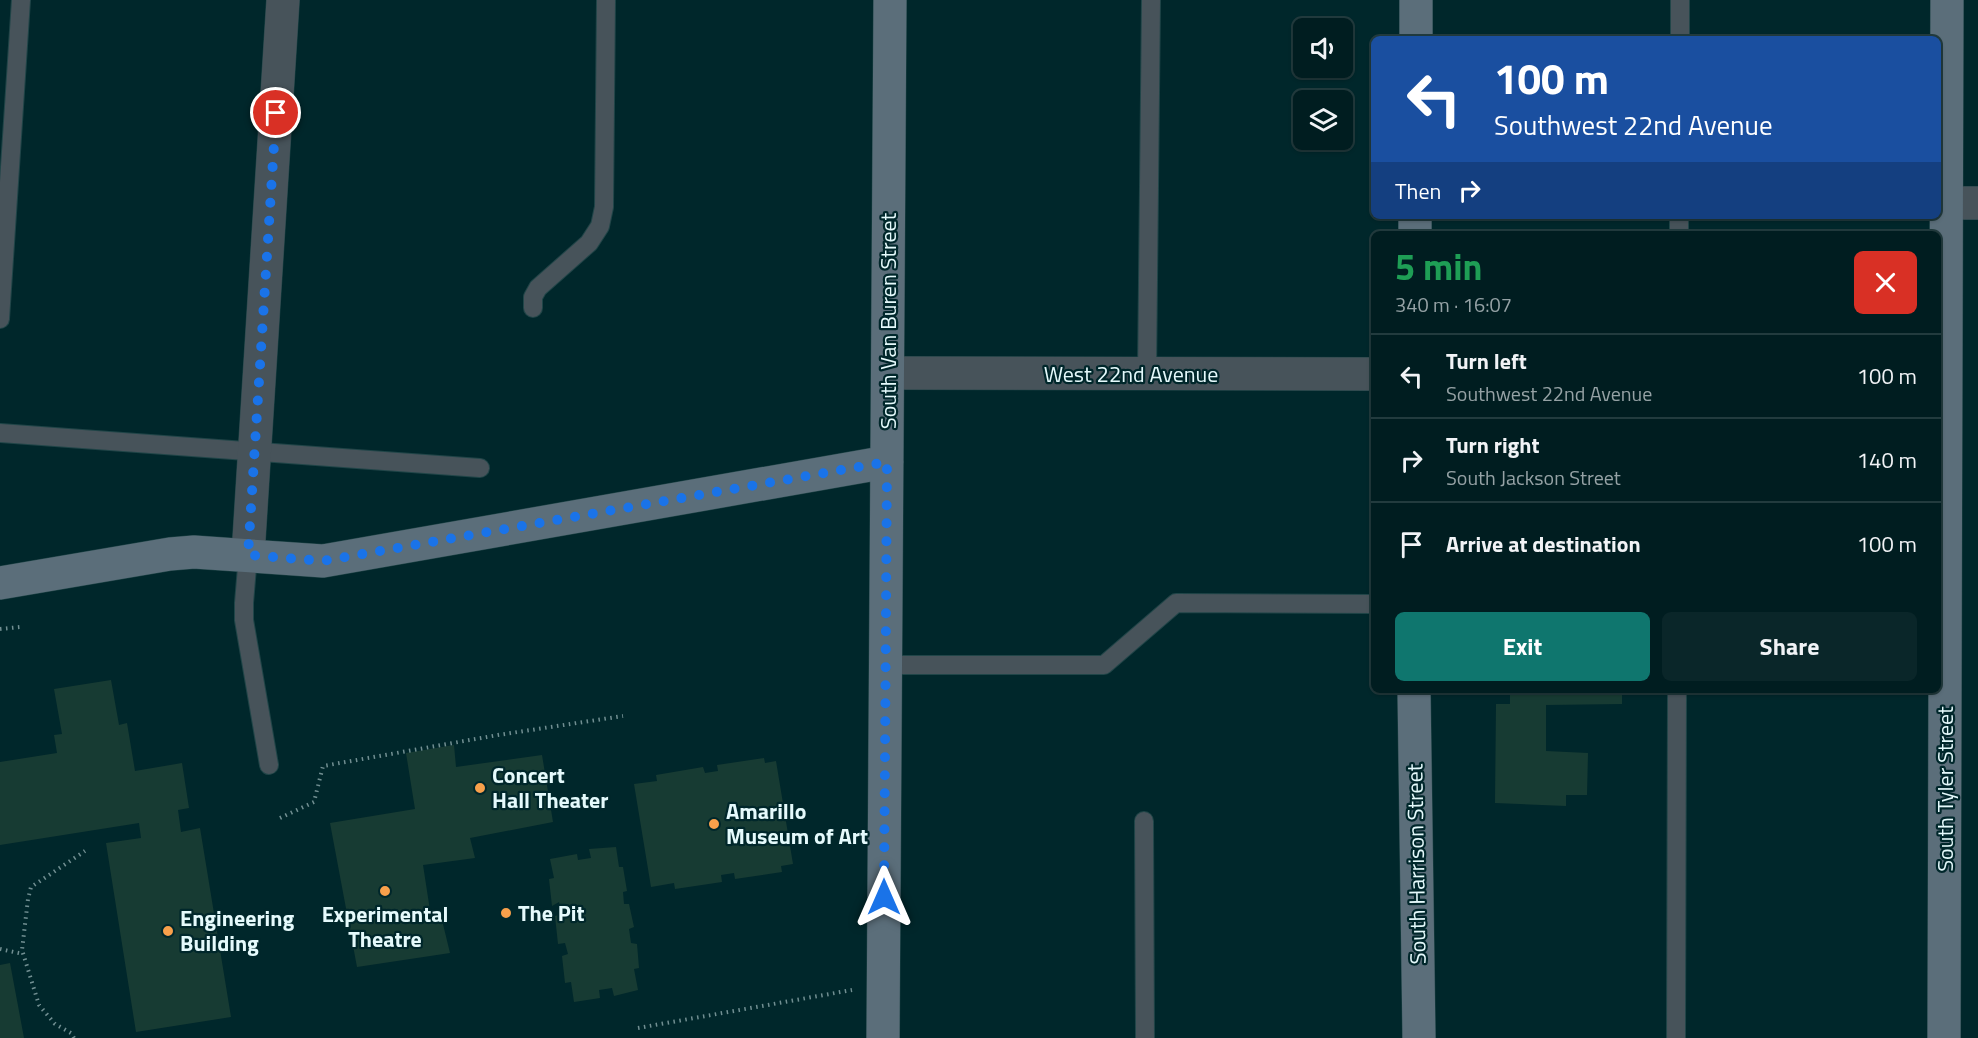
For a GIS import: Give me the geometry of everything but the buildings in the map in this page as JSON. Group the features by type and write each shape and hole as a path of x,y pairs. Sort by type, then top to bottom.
{"street":[{"path":"248,555 283,0"},
{"name":"South Van Buren Street","path":"883,1038 890,0"},
{"path":"1416,0 1416,36"},
{"name":"South Tyler Street","path":"1944,1038 1942,291 1946,203 1947,0"},
{"path":"1946,203 1978,203"},
{"name":"West 22nd Avenue","path":"888,373 1371,374"},
{"path":"0,583 170,554 194,552 323,561 887,462"},
{"name":"South Harrison Street","path":"1414,693 1419,1038"}],"lane":[{"path":"0,319 21,0"},
{"path":"533,308 533,297 538,288 590,243 600,226 604,207 606,0"},
{"path":"1148,374 1151,0"},
{"path":"1680,0 1680,36"},
{"path":"0,433 480,468"},
{"path":"248,555 244,620 269,765"},
{"path":"886,665 1104,665 1176,603 1371,604"},
{"path":"1676,1038 1677,693"},
{"path":"1144,821 1145,1038"}],"path":[{"path":"0,629 20,627"},
{"path":"280,818 314,802 322,766 623,716"},
{"path":"74,1038 71,1033 55,1024 39,1005 23,954 27,899 31,887 85,851"},
{"path":"0,949 23,954"},
{"path":"638,1028 853,990"}],"place":[{"name":"Concert Hall Theater","path":"480,788"},
{"name":"Amarillo Museum of Art","path":"714,824"},
{"name":"Experimental Theatre","path":"385,891"},
{"name":"The Pit","path":"506,913"},
{"name":"Engineering Building","path":"168,931"}],"route":[{"path":"276,113 248,555 323,561 887,462 884,897"}]}
